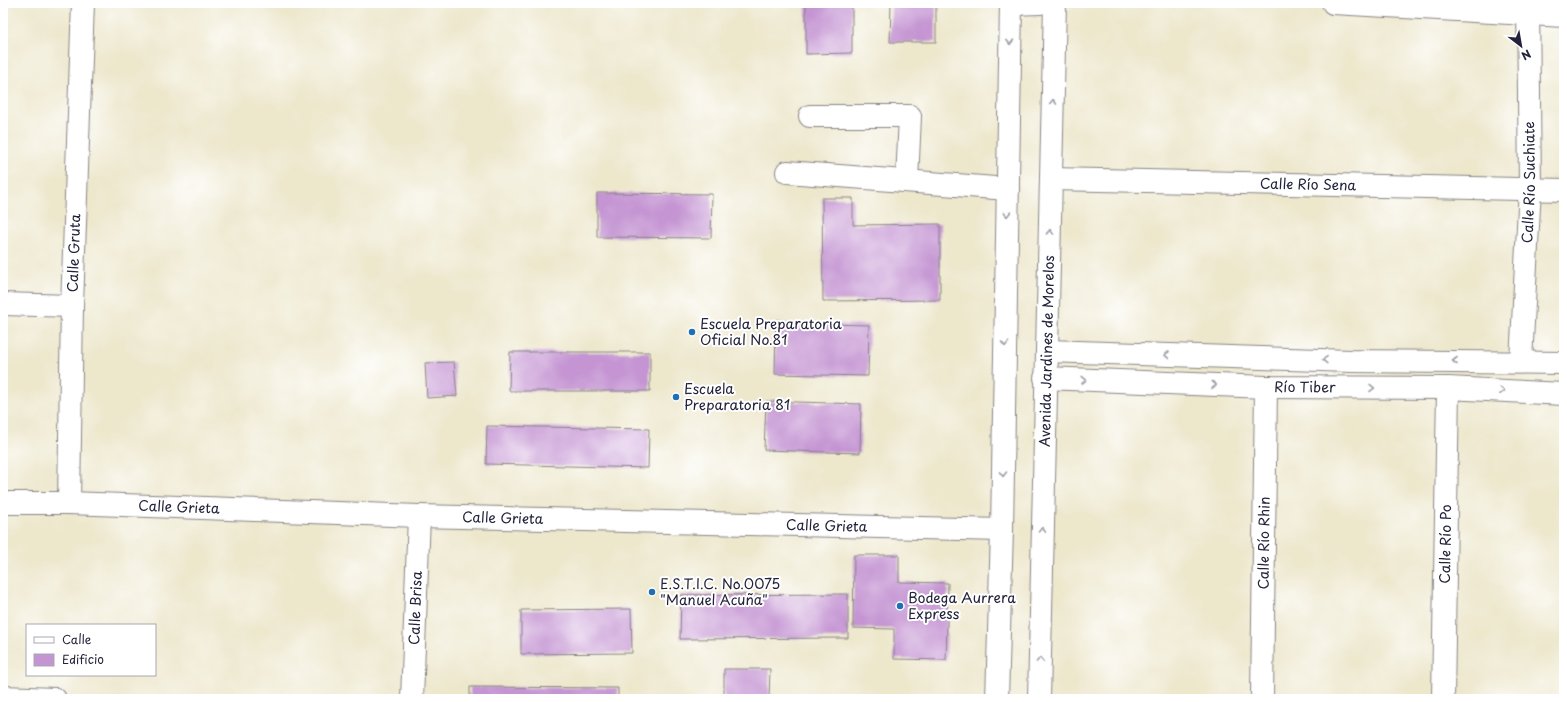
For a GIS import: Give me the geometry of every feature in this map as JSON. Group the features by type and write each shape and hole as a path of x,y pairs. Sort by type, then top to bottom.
{"street":[{"name":"Calle Gruta","path":"69,503 72,306 83,3"},
{"path":"997,699 1002,530 1011,3 1040,3"},
{"name":"Avenida Jardines de Morelos","path":"1039,699 1045,378 1047,351 1055,3"},
{"path":"1333,3 1527,9 1564,16"},
{"name":"Calle Río Suchiate","path":"1521,361 1530,188 1527,9"},
{"path":"810,116 910,116 907,181"},
{"path":"787,172 1008,189"},
{"name":"Calle Río Sena","path":"1051,178 1530,188 1564,190"},
{"path":"3,304 72,306"},
{"name":"Río Tiber","path":"1047,351 1351,361 1521,361 1564,363"},
{"path":"1350,387 1351,361"},
{"name":"Río Tiber","path":"1045,378 1266,387 1448,388 1564,394"},
{"name":"Calle Río Rhin","path":"1262,699 1266,387"},
{"name":"Calle Río Po","path":"1443,699 1448,388"},
{"name":"Calle Grieta","path":"3,502 69,503 419,516 1002,530"},
{"name":"Calle Brisa","path":"412,699 419,516"},
{"path":"3,698 55,699"}],"building":[{"path":"806,3 852,3 852,53 806,54"},
{"path":"891,3 936,3 936,42 890,42"},
{"path":"597,193 712,194 711,238 597,237"},
{"path":"822,198 853,198 853,225 940,224 940,300 823,301"},
{"path":"776,323 869,325 868,376 775,374"},
{"path":"510,352 650,352 650,391 509,391"},
{"path":"454,362 457,396 427,398 425,363"},
{"path":"766,401 861,404 860,453 764,450"},
{"path":"487,426 649,429 648,468 486,464"},
{"name":"Bodega Aurrera Express","path":"854,555 899,555 899,582 948,583 946,660 894,659 894,629 853,628"},
{"path":"848,594 848,638 680,639 681,595"},
{"path":"631,609 632,653 521,654 521,610"},
{"path":"724,669 770,669 769,699 724,699"},
{"path":"470,687 618,688 618,699 470,699"}],"place":[{"name":"Escuela Preparatoria Oficial No.81","path":"692,332"},
{"name":"Escuela Preparatoria 81","path":"676,397"},
{"name":"E.S.T.I.C. No.0075 \"Manuel Acuña\"","path":"652,592"},
{"name":"Bodega Aurrera Express","path":"900,606"}]}
